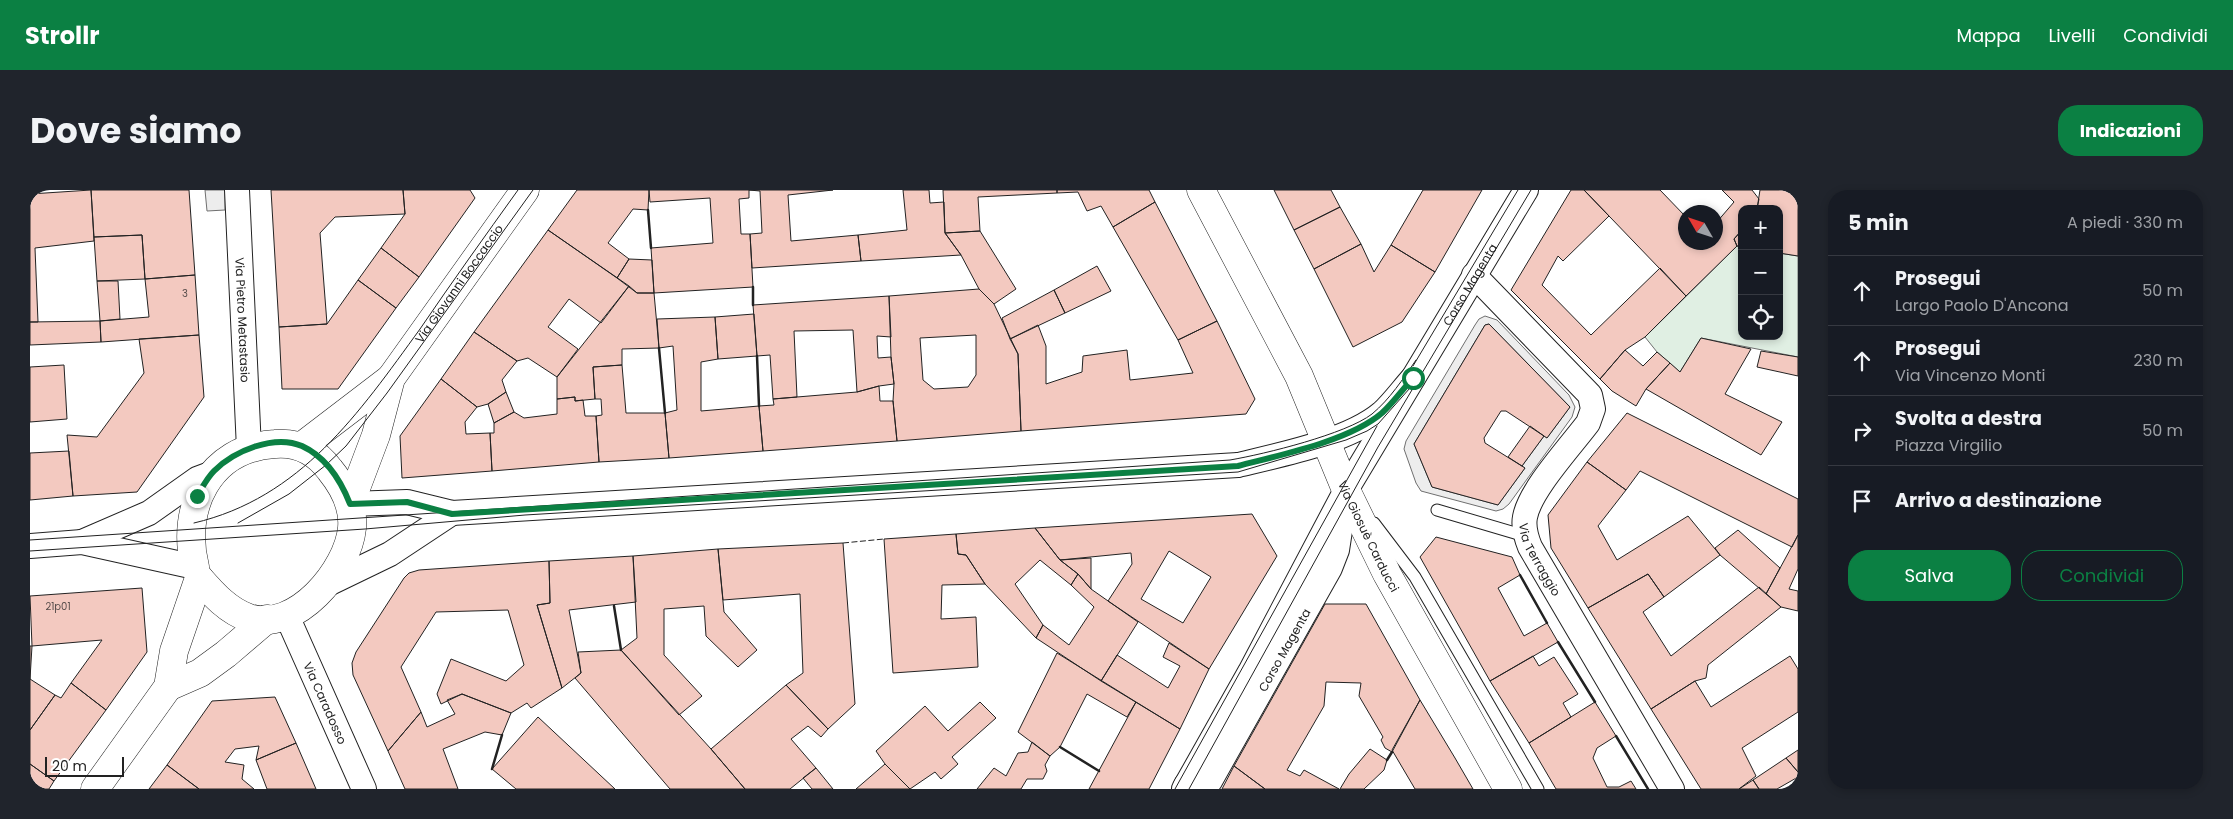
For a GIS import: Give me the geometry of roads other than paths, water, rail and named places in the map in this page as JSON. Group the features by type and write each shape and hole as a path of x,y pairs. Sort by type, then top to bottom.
{"street":[{"name":"Via Pietro Metastasio","path":"237,190 250,449"},
{"name":"Via Giovanni Boccaccio","path":"302,446 391,378 525,190"},
{"path":"1201,190 1299,376 1346,490"},
{"name":"Corso Magenta","path":"1185,787 1316,551 1346,490 1526,190"},
{"name":"Via Terraggio","path":"1474,275 1590,395 1593,409 1588,423 1531,499 1525,518 1526,536 1616,696 1672,789"},
{"name":"Via Giovanni Boccaccio","path":"350,504 376,434 391,378"},
{"path":"350,504 407,502 452,514 1238,466 1326,440 1362,426 1382,412 1413,378"},
{"path":"30,546 82,542 149,513 196,479 213,472 224,463 250,449 267,444 286,443 302,446 326,465 342,485 350,504 352,529 339,565 328,584"},
{"path":"213,472 197,496 193,510 190,537 197,573 214,595 231,609 250,618 277,618"},
{"name":"Corso Magenta","path":"1185,787 1210,781 1330,568 1337,550 1346,490"},
{"name":"Via Giosuè Carducci","path":"1346,490 1390,580 1508,789"},
{"path":"168,687 200,673 277,618 307,603 328,584 390,554 452,514"},
{"path":"82,542 197,573"},
{"path":"95,789 168,687 174,651 197,573"},
{"name":"Via Caradosso","path":"277,618 364,789"}],"lane":[{"name":"Via Giosuè Carducci","path":"1346,490 1410,569 1538,789"},
{"path":"1437,510 1526,536"}],"tram line":[{"path":"194,523 232,511 266,494 296,473 324,448 350,421 374,391 518,190"},
{"path":"238,523 289,494 326,465 346,446 387,393 533,190"},
{"path":"1413,366 1518,190"},
{"path":"1189,789 1378,447 1531,190"},
{"path":"30,540 1230,460 1325,436 1360,421 1372,414 1385,402 1416,360"},
{"path":"30,551 365,529 525,515 1238,472 1346,440 1367,431 1378,424 1418,379"},
{"path":"1175,789 1377,426"}]}
